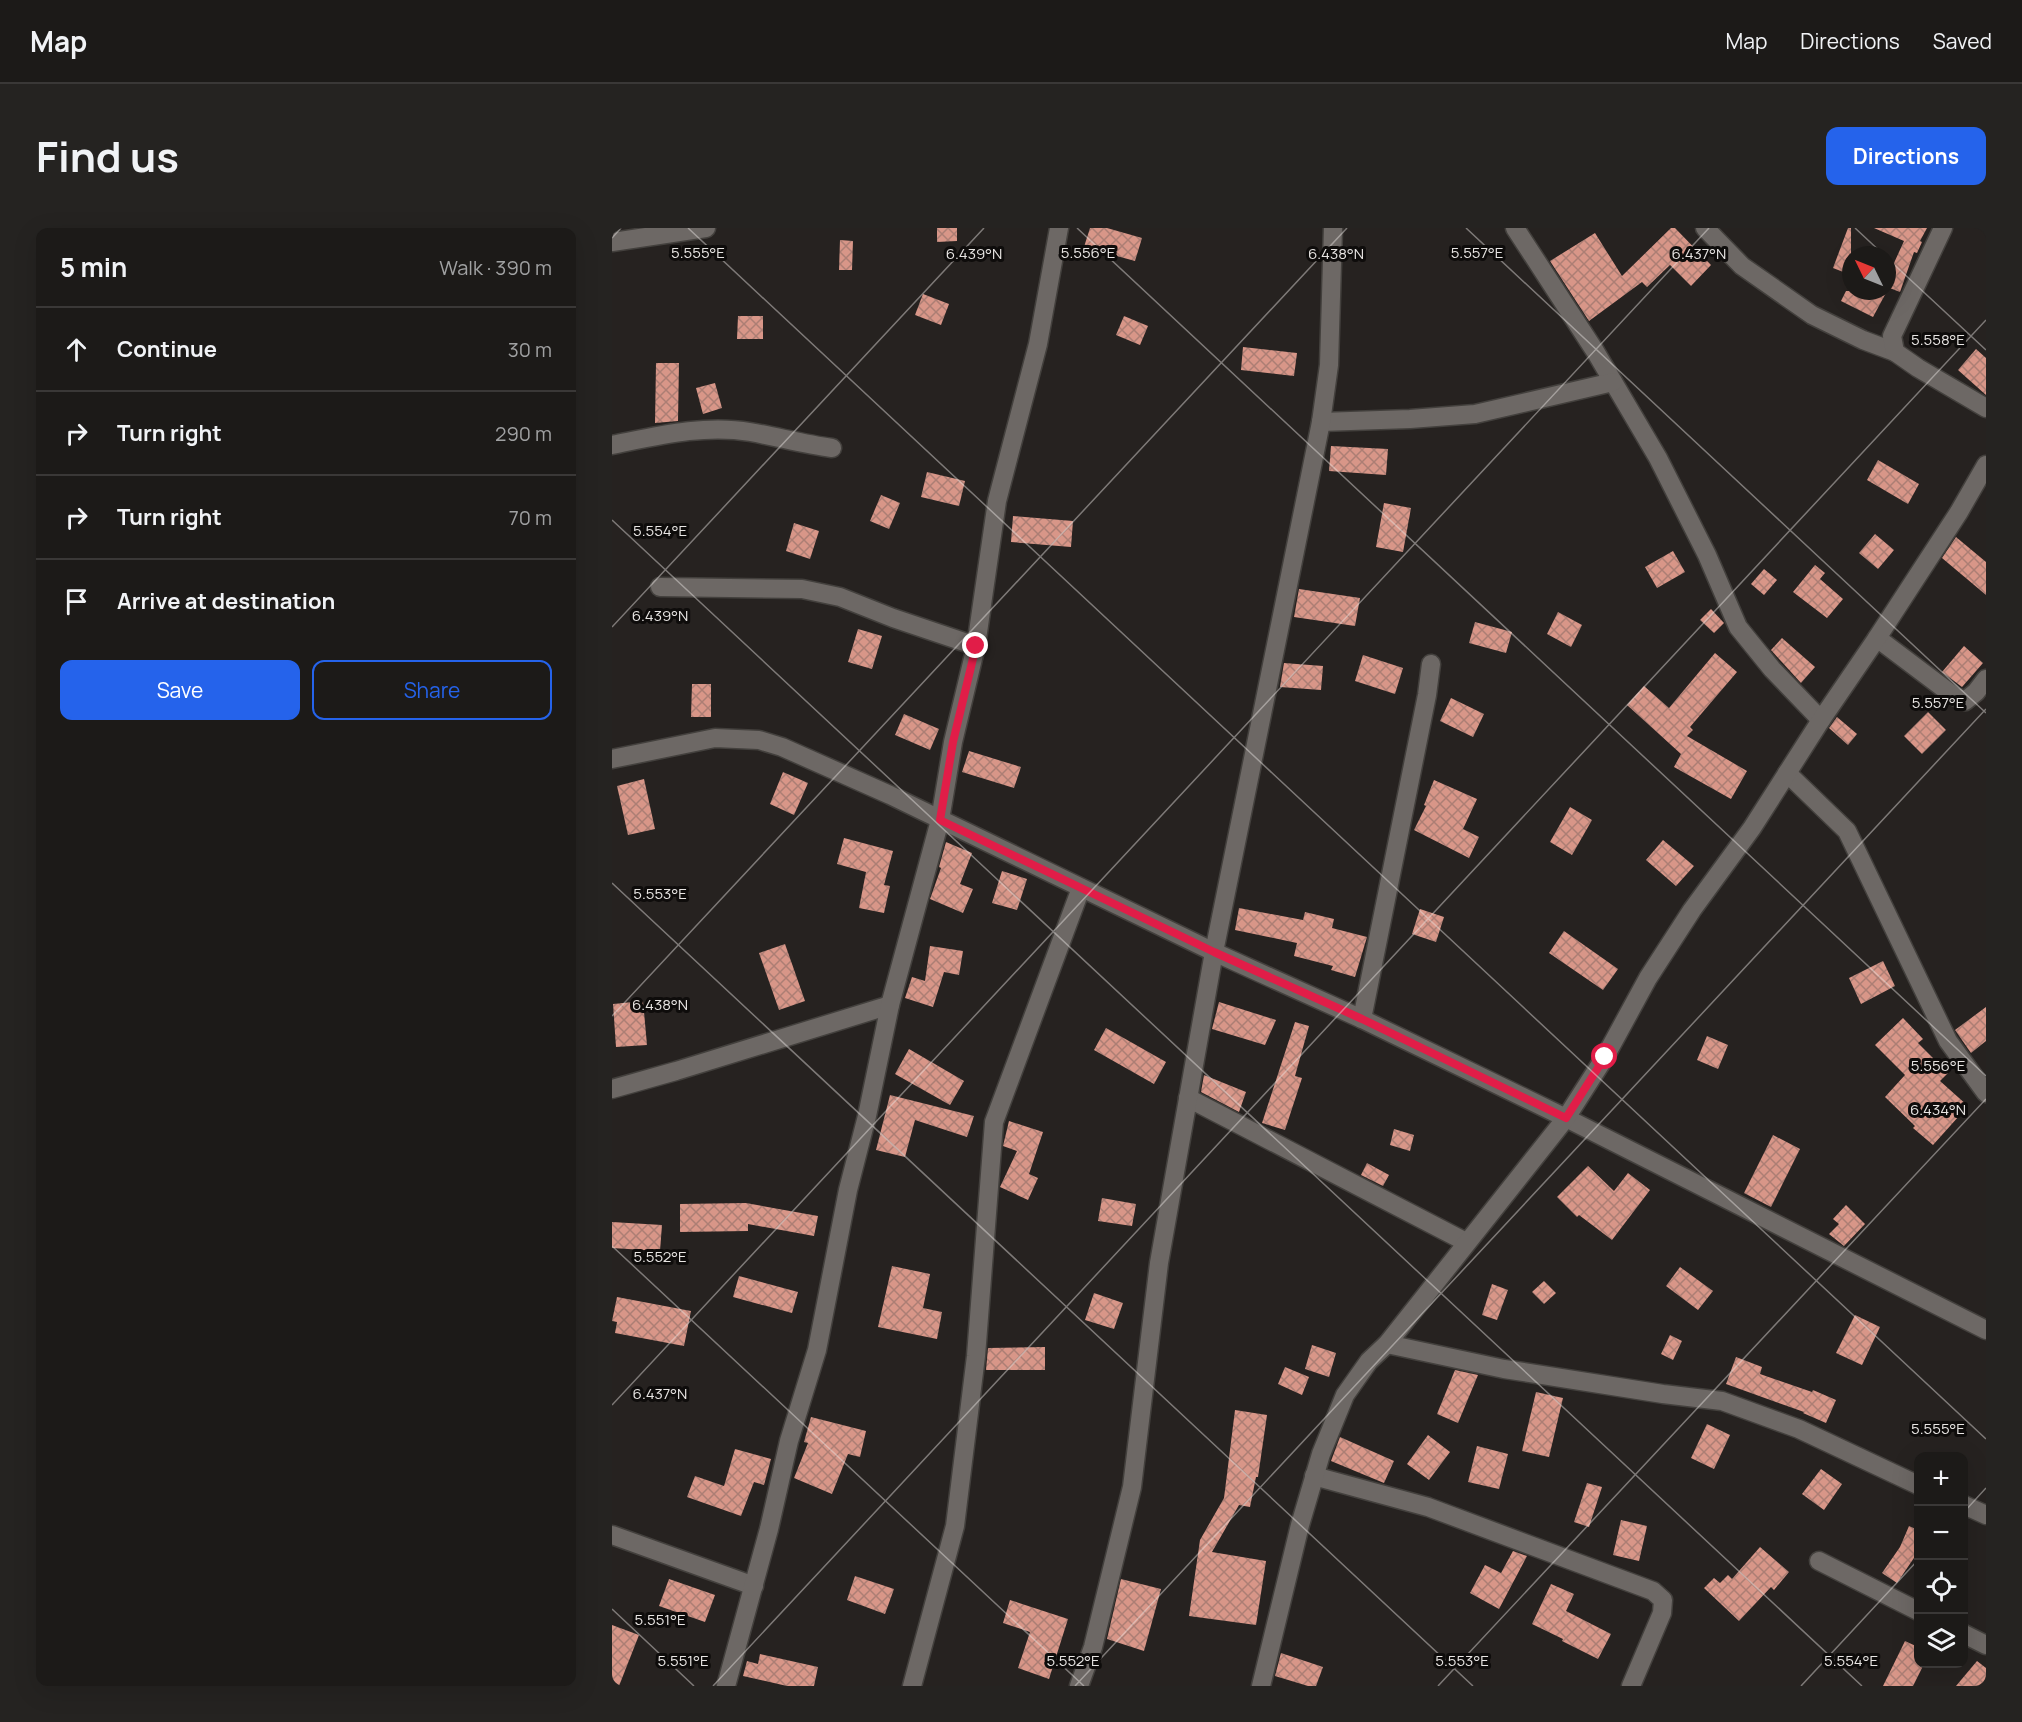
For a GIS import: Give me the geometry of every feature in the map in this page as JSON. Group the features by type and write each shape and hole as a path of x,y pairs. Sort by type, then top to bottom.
{"street":[{"path":"612,242 706,228"},
{"path":"726,1686 769,1529 789,1441 817,1350 848,1190 867,1116 890,1005 940,820 953,742 976,646 997,501 1038,344 1059,228"},
{"path":"1079,1686 1093,1647 1132,1487 1159,1263 1188,1098 1214,952 1321,422 1329,365 1332,228"},
{"path":"1515,228 1613,382 1658,458 1707,555 1738,627 1772,669 1821,720"},
{"path":"1705,228 1742,266 1812,315 1863,340 1894,352 1986,408"},
{"path":"1894,352 1892,336 1942,228"},
{"path":"1321,422 1475,414 1613,382"},
{"path":"612,445 665,434 700,430 749,432 801,444 832,448"},
{"path":"1261,1686 1314,1476 1345,1395 1369,1361 1387,1344 1566,1118 1605,1057 1654,968 1692,910 1752,828 1959,512 1986,465"},
{"path":"660,587 802,589 840,597 976,646"},
{"path":"1877,638 1954,696 1965,701 1986,679"},
{"path":"1362,1019 1427,695 1431,664"},
{"path":"612,759 715,738 759,740 782,747 1214,952 1362,1019 1566,1118 1986,1330"},
{"path":"1787,773 1847,831 1948,1041 1986,1093"},
{"path":"912,1686 956,1526 976,1356 994,1122 1081,888"},
{"path":"612,1089 890,1005"},
{"path":"1188,1098 1466,1242"},
{"path":"1387,1344 1504,1369 1722,1401 1799,1429 1914,1483"},
{"path":"1314,1476 1428,1507 1653,1591 1662,1600 1662,1613 1631,1686"},
{"path":"1966,1506 1986,1515"},
{"path":"612,1535 754,1586"},
{"path":"1819,1561 1914,1609"},
{"path":"1968,1636 1986,1645"}],"building":[{"path":"937,228 957,228 957,241 937,242"},
{"path":"1090,228 1107,228 1142,238 1135,261 1084,247"},
{"path":"1671,228 1675,228 1711,265 1691,286 1670,265 1647,287 1642,282 1589,321 1550,261 1595,233 1622,276"},
{"path":"1848,228 1851,228 1851,246 1842,246 1842,272 1833,268"},
{"path":"1874,228 1927,228 1917,253 1914,252 1900,292 1896,290 1896,259 1904,241"},
{"path":"840,240 853,241 852,270 839,270"},
{"path":"923,294 949,304 941,325 915,315"},
{"path":"1842,299 1882,300 1873,317 1841,301"},
{"path":"738,316 763,316 763,339 737,339"},
{"path":"1124,316 1148,326 1140,345 1116,335"},
{"path":"1243,347 1297,353 1294,376 1241,370"},
{"path":"1976,349 1986,358 1986,395 1958,370"},
{"path":"656,363 679,363 678,421 655,423"},
{"path":"715,383 722,408 703,414 696,388"},
{"path":"1331,446 1388,449 1386,475 1329,471"},
{"path":"1878,460 1919,484 1908,504 1867,480"},
{"path":"927,472 965,481 959,506 921,497"},
{"path":"881,495 900,503 889,529 870,521"},
{"path":"1384,503 1411,508 1403,552 1376,547"},
{"path":"1013,516 1073,521 1071,547 1011,542"},
{"path":"794,523 819,531 810,559 786,551"},
{"path":"1875,534 1894,550 1878,569 1859,553"},
{"path":"1956,537 1986,562 1986,595 1942,558"},
{"path":"1673,551 1685,572 1657,588 1645,567"},
{"path":"1815,565 1825,573 1820,579 1843,599 1827,618 1793,592"},
{"path":"1764,569 1777,580 1764,595 1751,584"},
{"path":"1299,589 1360,598 1355,626 1294,617"},
{"path":"1711,609 1724,623 1714,633 1700,620"},
{"path":"1558,612 1582,625 1571,647 1547,634"},
{"path":"1475,622 1512,632 1506,653 1469,643"},
{"path":"858,629 882,636 872,669 848,662"},
{"path":"1782,638 1815,667 1801,683 1771,650"},
{"path":"1964,646 1983,663 1962,687 1942,672"},
{"path":"1715,653 1737,672 1690,727 1693,730 1687,736 1747,771 1731,799 1674,767 1681,754 1627,705 1644,686 1669,708"},
{"path":"1363,655 1403,668 1395,694 1355,681"},
{"path":"1284,663 1323,666 1321,690 1280,687"},
{"path":"692,684 711,684 711,717 691,717"},
{"path":"1451,698 1484,714 1473,737 1440,721"},
{"path":"1928,712 1946,730 1922,754 1904,736"},
{"path":"904,714 939,729 930,750 895,735"},
{"path":"1837,717 1857,734 1848,745 1829,728"},
{"path":"969,751 1021,767 1014,788 962,772"},
{"path":"783,772 808,783 794,815 770,804"},
{"path":"644,779 655,829 628,835 617,786"},
{"path":"1434,780 1477,799 1463,829 1479,837 1469,858 1414,830 1426,806 1424,805"},
{"path":"1570,807 1592,820 1572,855 1550,842"},
{"path":"844,838 893,851 884,885 890,886 884,913 859,908 866,872 837,864"},
{"path":"1663,840 1694,866 1676,886 1646,860"},
{"path":"946,842 972,853 960,884 973,889 963,913 930,899 941,868 939,867"},
{"path":"1002,871 1027,879 1017,910 992,903"},
{"path":"1239,908 1303,920 1305,912 1334,919 1332,928 1367,937 1355,977 1331,970 1333,966 1294,956 1297,943 1235,930"},
{"path":"1420,909 1444,917 1436,942 1412,934"},
{"path":"1564,931 1618,969 1603,990 1549,953"},
{"path":"785,944 805,1001 779,1010 759,953"},
{"path":"930,946 963,951 959,975 944,972 933,1007 905,998 912,977 925,981"},
{"path":"1883,961 1895,986 1861,1004 1849,978"},
{"path":"643,1001 647,1045 616,1047 613,1004"},
{"path":"1219,1002 1276,1020 1265,1045 1212,1029"},
{"path":"1986,1007 1986,1041 1971,1053 1955,1030"},
{"path":"1903,1018 1923,1039 1918,1043 1948,1073 1940,1081 1968,1106 1933,1145 1913,1128 1915,1126 1885,1097 1905,1075 1875,1045"},
{"path":"1295,1022 1309,1026 1295,1076 1302,1078 1285,1130 1262,1123"},
{"path":"1106,1028 1166,1062 1154,1084 1094,1050"},
{"path":"1707,1036 1728,1045 1718,1069 1697,1060"},
{"path":"909,1049 964,1081 950,1105 895,1074"},
{"path":"1204,1075 1246,1092 1239,1112 1201,1092"},
{"path":"890,1095 974,1116 967,1137 915,1120 905,1157 876,1150"},
{"path":"1009,1121 1043,1132 1029,1174 1038,1178 1028,1200 1000,1187 1017,1151 1003,1146"},
{"path":"1394,1129 1414,1135 1410,1151 1390,1145"},
{"path":"1773,1135 1800,1149 1771,1207 1744,1193"},
{"path":"1367,1163 1389,1175 1383,1186 1361,1175"},
{"path":"1588,1166 1614,1191 1628,1173 1650,1190 1612,1240 1579,1215 1577,1217 1557,1197"},
{"path":"1102,1198 1136,1204 1132,1226 1098,1221"},
{"path":"746,1203 818,1216 814,1236 748,1224 748,1231 680,1232 680,1204"},
{"path":"1846,1205 1865,1224 1844,1246 1829,1234 1839,1224 1833,1219"},
{"path":"612,1222 662,1225 660,1251 612,1248"},
{"path":"892,1266 930,1274 923,1308 942,1312 937,1339 878,1327"},
{"path":"1680,1267 1713,1291 1698,1310 1666,1286"},
{"path":"739,1276 798,1292 792,1313 733,1297"},
{"path":"1544,1281 1556,1293 1544,1304 1532,1292"},
{"path":"1492,1284 1508,1290 1497,1320 1482,1315"},
{"path":"1094,1293 1123,1303 1114,1329 1085,1320"},
{"path":"617,1297 691,1311 684,1346 615,1333 617,1322 612,1321"},
{"path":"1855,1315 1880,1327 1862,1365 1836,1353"},
{"path":"1670,1335 1682,1341 1673,1360 1661,1354"},
{"path":"1312,1345 1336,1353 1329,1377 1305,1369"},
{"path":"1045,1347 1045,1370 986,1370 988,1348"},
{"path":"1736,1357 1762,1367 1760,1374 1812,1392 1813,1390 1836,1400 1826,1423 1804,1412 1726,1384"},
{"path":"1285,1367 1309,1377 1302,1395 1278,1384"},
{"path":"1455,1370 1478,1375 1458,1423 1437,1414"},
{"path":"1536,1392 1563,1398 1549,1457 1522,1451"},
{"path":"1235,1410 1267,1415 1258,1477 1256,1477 1250,1507 1239,1505 1212,1552 1266,1561 1256,1625 1189,1616 1200,1540 1224,1498"},
{"path":"811,1417 866,1431 860,1457 848,1454 832,1494 794,1478 808,1443 804,1442"},
{"path":"1707,1424 1730,1435 1714,1469 1691,1458"},
{"path":"1428,1435 1450,1452 1429,1480 1407,1464"},
{"path":"1340,1437 1394,1461 1384,1483 1331,1461"},
{"path":"1477,1446 1508,1454 1499,1489 1468,1482"},
{"path":"735,1449 771,1459 764,1485 754,1482 741,1516 687,1497 695,1476 724,1486"},
{"path":"1821,1469 1842,1484 1824,1510 1802,1494"},
{"path":"1587,1483 1602,1487 1589,1527 1574,1522"},
{"path":"1621,1520 1647,1526 1639,1561 1613,1555"},
{"path":"1909,1526 1914,1528 1914,1558 1897,1583 1882,1573 1900,1547"},
{"path":"1760,1547 1789,1572 1774,1590 1771,1587 1739,1621 1704,1588 1714,1578 1720,1583 1728,1575 1732,1579"},
{"path":"1513,1551 1527,1556 1499,1609 1470,1593 1485,1565 1501,1573"},
{"path":"855,1576 894,1589 885,1614 847,1600"},
{"path":"669,1579 715,1595 705,1622 659,1606"},
{"path":"1121,1579 1161,1589 1144,1651 1107,1639"},
{"path":"1551,1584 1574,1594 1566,1611 1611,1634 1598,1659 1532,1624"},
{"path":"1010,1600 1068,1619 1049,1679 1018,1668 1030,1632 1003,1623"},
{"path":"612,1625 639,1635 619,1686 612,1686"},
{"path":"1905,1641 1914,1645 1914,1668 1922,1668 1913,1686 1883,1686"},
{"path":"1281,1653 1323,1667 1316,1686 1308,1686 1275,1676"},
{"path":"760,1654 818,1667 814,1686 787,1686 743,1676 747,1661 758,1664"},
{"path":"1977,1661 1986,1668 1986,1686 1956,1686"}],"route":[{"path":"976,646 953,742 940,820 1566,1118 1605,1057"}]}
